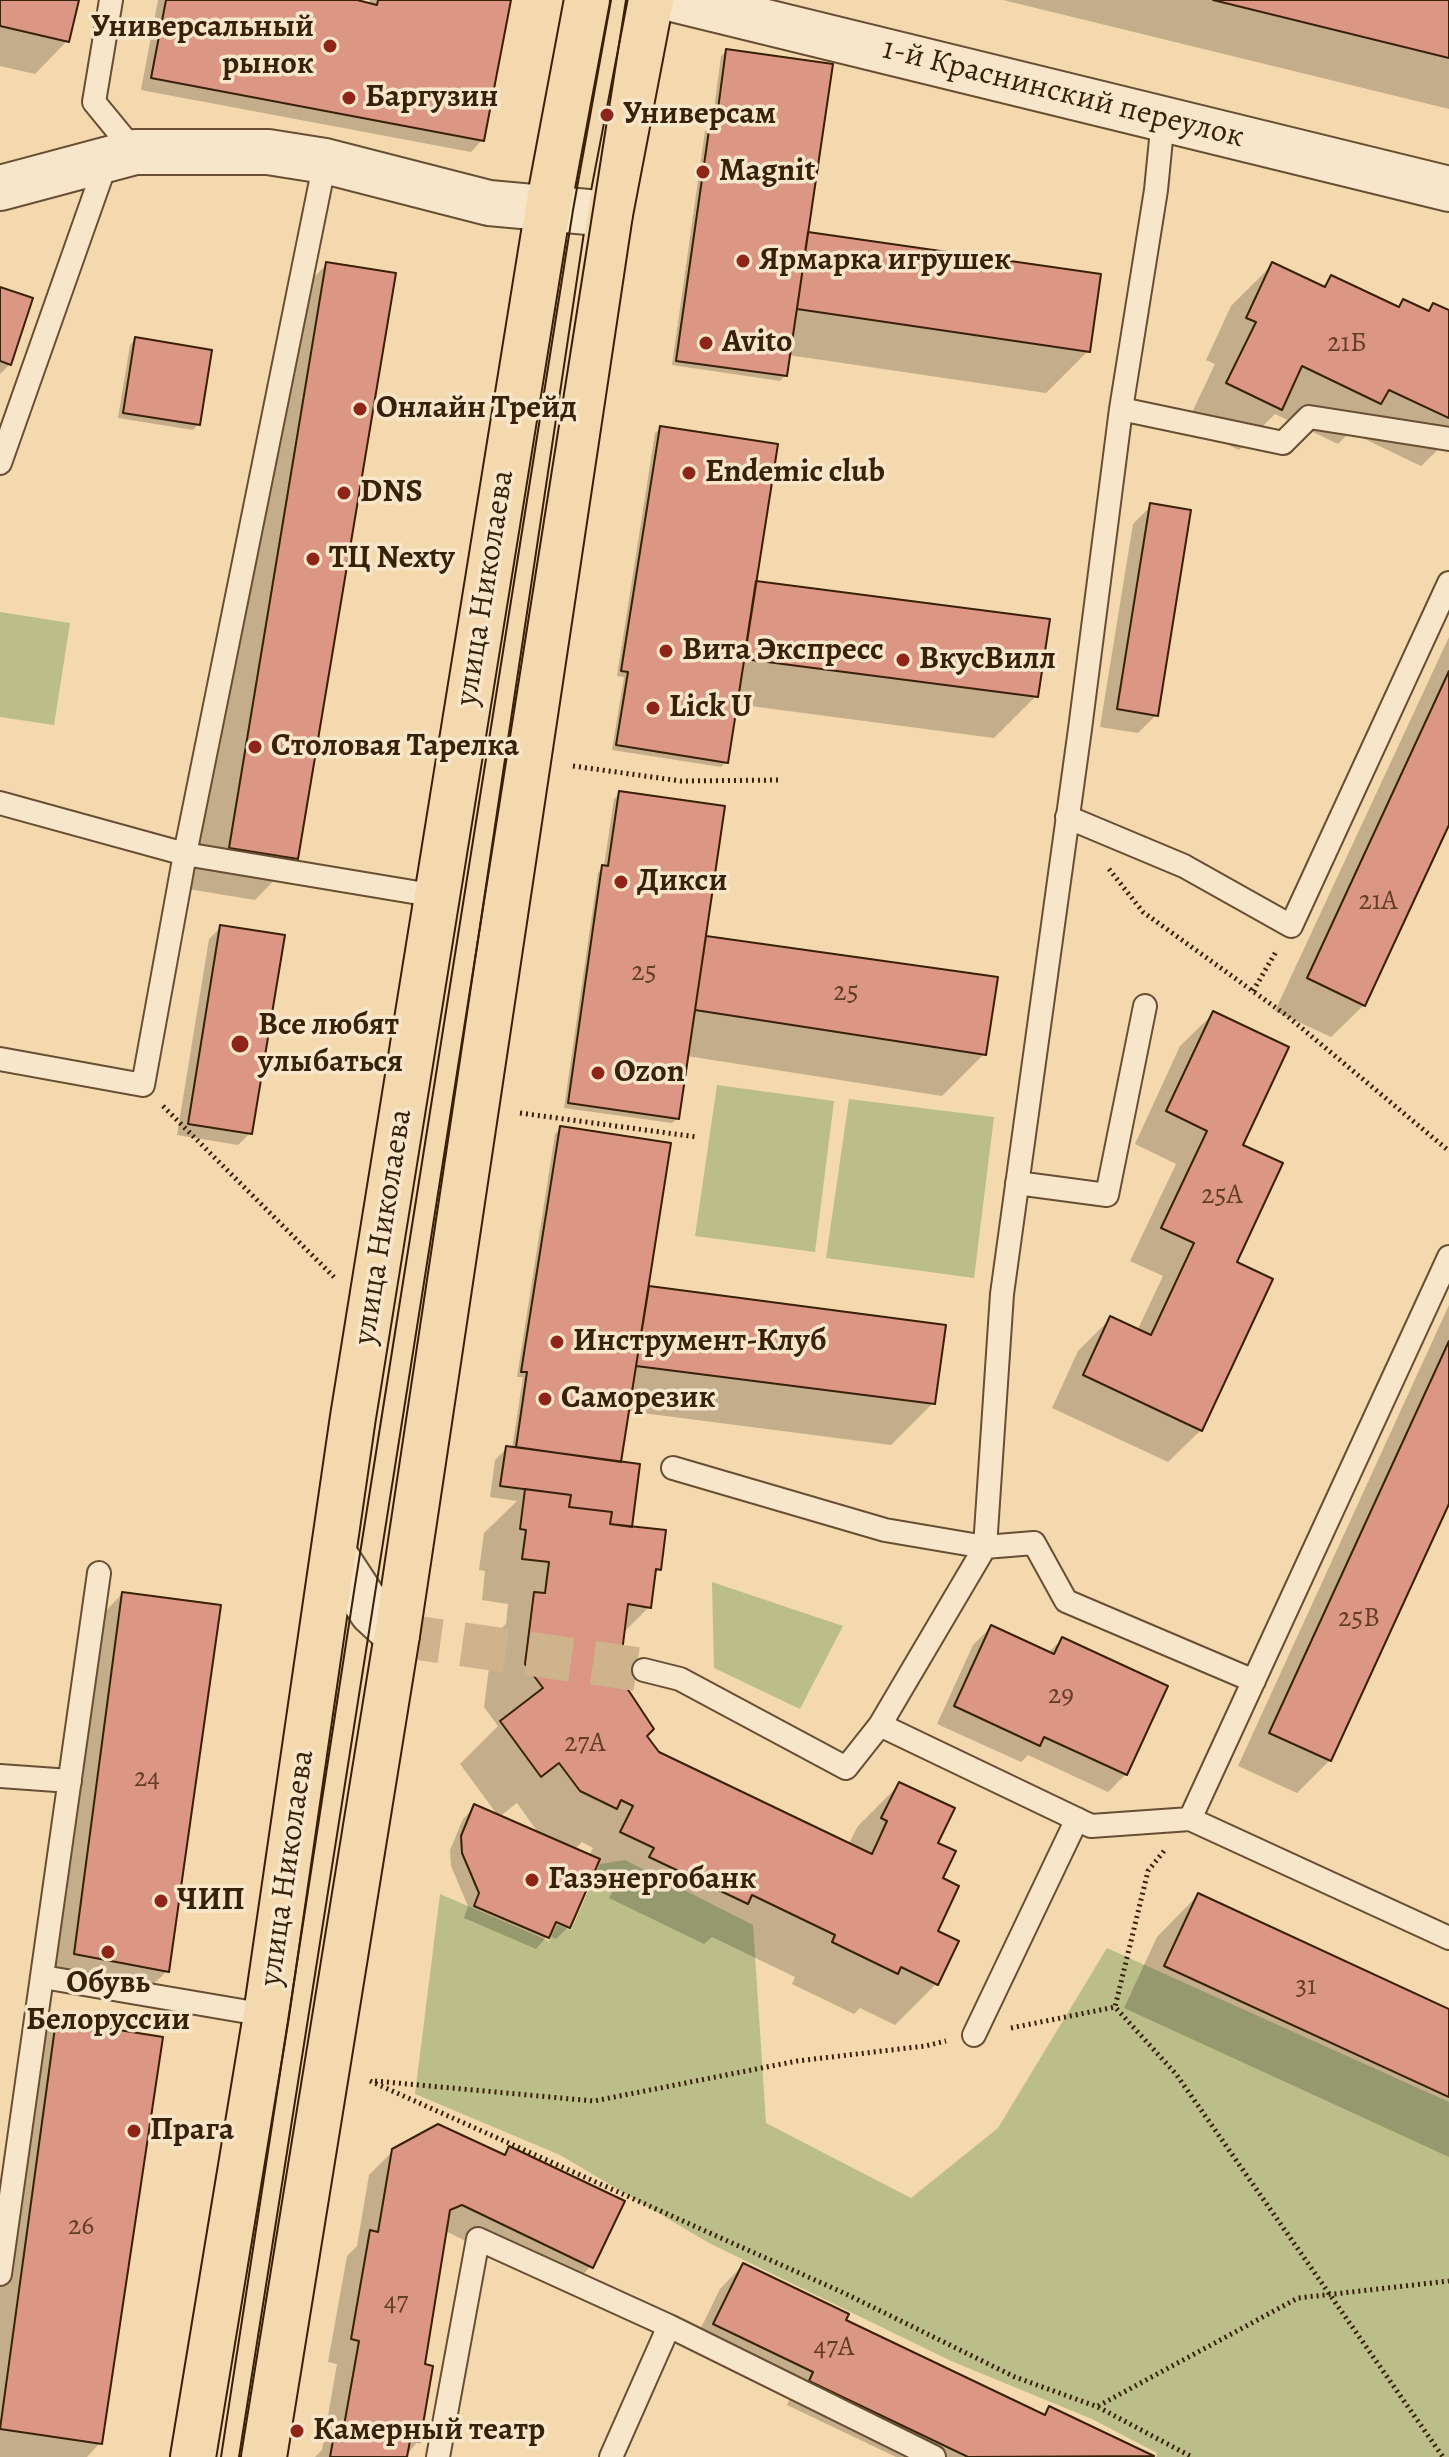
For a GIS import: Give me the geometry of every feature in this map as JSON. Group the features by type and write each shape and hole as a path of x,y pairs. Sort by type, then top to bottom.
{"main road":[{"name":"улица Николаева","path":"193,2457 266,2015 356,1401 548,208 587,0"},
{"name":"улица Николаева","path":"264,2457 397,1635 610,214 651,0"}],"street":[{"name":"1-й Краснинский переулок","path":"676,0 1449,189"},
{"path":"0,188 121,156 268,152 325,161 489,203 610,214"},
{"path":"334,1554 372,1612 397,1635"}],"lane":[{"path":"0,463 8,417 121,156 94,102 111,0"},
{"path":"644,1670 680,1679 846,1768 880,1725 985,1547 1002,1294 1121,409 1156,190 1163,119"},
{"path":"0,1059 143,1085 185,854 325,161"},
{"path":"1121,409 1283,443 1309,417 1449,439"},
{"path":"1067,817 1184,866 1291,926 1449,583"},
{"path":"0,803 185,854 437,896"},
{"path":"1017,1183 1107,1195 1145,1006"},
{"path":"1190,1819 1449,1257"},
{"path":"673,1468 885,1530 985,1547 1034,1543 1066,1601 1254,1681"},
{"path":"0,2274 4,2217 43,1977 99,1573"},
{"path":"880,1725 1091,1826 1190,1819 1449,1938"},
{"path":"0,1776 70,1781"},
{"path":"974,2035 1077,1819"},
{"path":"43,1977 266,2015"},
{"path":"438,2457 478,2239 669,2326 934,2457"},
{"path":"611,2457 669,2326"}],"path":[{"path":"573,766 681,781 779,780"},
{"path":"1067,817 1143,912 1286,1015 1449,1151"},
{"path":"1253,991 1291,926"},
{"path":"143,1085 338,1280"},
{"path":"520,1113 697,1137"},
{"path":"1115,2007 1148,1871 1190,1819"},
{"path":"1115,2007 925,2046 797,2061 594,2101 370,2081 844,2293 1015,2377 1098,2407 1192,2457"},
{"path":"1115,2007 1176,2074 1443,2457"},
{"path":"1098,2407 1298,2298 1449,2281"}],"green space":[{"path":"0,612 70,623 54,725 0,717"},
{"path":"717,1085 834,1101 815,1252 695,1236"},
{"path":"849,1099 994,1117 974,1278 826,1258"},
{"path":"712,1582 843,1626 800,1709 714,1668"},
{"path":"625,1860 753,1925 766,2123 911,2198 998,2128 1107,1948 1449,2102 1449,2457 1156,2457 1157,2453 1092,2419 951,2361 709,2243 560,2155 415,2094 440,1894 549,1941 557,1925 571,1930 600,1864"}],"building":[{"path":"0,0 79,0 69,42 0,26"},
{"name":"Универсальный рынок","path":"166,0 357,0 377,5 378,0 511,0 484,141 151,78"},
{"path":"1213,0 1449,0 1449,58"},
{"path":"726,49 833,64 787,376 676,361 710,123 716,124"},
{"path":"808,232 1101,274 1090,352 797,309"},
{"path":"326,262 396,273 298,859 229,848"},
{"path":"1272,262 1325,287 1331,275 1399,307 1403,299 1429,311 1433,303 1449,310 1449,418 1389,390 1381,404 1302,366 1282,410 1226,383 1256,322 1246,318"},
{"path":"0,287 33,298 11,365 0,361"},
{"path":"135,337 212,350 200,425 123,413"},
{"path":"660,426 778,444 728,763 616,745 628,672 621,671"},
{"path":"1150,503 1191,510 1158,716 1117,709"},
{"path":"756,581 1050,619 1038,697 744,659"},
{"path":"1449,671 1449,825 1365,1006 1307,978"},
{"path":"619,791 725,806 679,1119 568,1103 602,865 608,866"},
{"path":"220,925 285,935 252,1134 188,1124"},
{"path":"706,936 998,977 986,1055 695,1010"},
{"path":"1213,1011 1289,1047 1243,1145 1283,1163 1237,1262 1273,1279 1202,1431 1083,1375 1110,1316 1151,1335 1194,1243 1161,1228 1207,1131 1166,1111"},
{"path":"560,1126 671,1143 621,1462 516,1447 527,1372 521,1372"},
{"path":"649,1286 946,1325 935,1404 636,1366"},
{"path":"1449,1341 1449,1504 1331,1761 1269,1733"},
{"path":"506,1446 640,1464 632,1527 610,1524 612,1512 569,1507 571,1495 500,1486"},
{"path":"525,1489 571,1495 569,1507 612,1512 610,1524 666,1530 661,1570 656,1569 651,1608 628,1604 619,1676 654,1729 647,1736 659,1752 872,1854 887,1821 881,1818 899,1782 955,1808 938,1843 956,1851 943,1878 959,1886 938,1931 959,1941 938,1985 901,1967 898,1974 832,1942 835,1935 752,1895 748,1904 649,1857 654,1848 620,1832 633,1806 621,1800 617,1809 580,1791 559,1763 541,1777 500,1721 543,1688 525,1664 534,1592 545,1593 549,1562 522,1559 526,1530 520,1529"},
{"path":"122,1592 221,1605 169,1972 74,1954"},
{"path":"991,1625 1054,1654 1062,1637 1168,1686 1127,1775 1044,1737 1040,1746 954,1706"},
{"name":"Газэнергобанк","path":"474,1804 600,1859 570,1928 556,1922 549,1938 474,1906 479,1893 462,1853 461,1836"},
{"path":"1198,1893 1449,2009 1449,2097 1164,1966"},
{"path":"56,2020 163,2037 102,2444 0,2429"},
{"path":"438,2124 505,2155 509,2146 625,2201 593,2268 462,2205 450,2210 425,2364 433,2366 420,2442 410,2441 407,2457 330,2457 334,2435 342,2437 359,2341 351,2339 370,2230 378,2232 392,2149"},
{"path":"743,2263 849,2314 846,2320 1045,2415 1049,2406 1154,2456 968,2457 809,2381 813,2372 713,2324"}],"tunnel":[{"path":"397,1635 644,1670"}],"tram line":[{"path":"221,2457 355,1585 573,210 611,0"},
{"path":"239,2457 626,0"}],"place":[{"name":"Универсальный рынок","path":"330,46"},
{"name":"Баргузин","path":"349,98"},
{"name":"Универсам","path":"607,115"},
{"name":"Magnit","path":"703,172"},
{"name":"Ярмарка игрушек","path":"743,261"},
{"name":"Avito","path":"706,343"},
{"name":"Онлайн Трейд","path":"360,409"},
{"name":"Endemic club","path":"689,473"},
{"name":"DNS","path":"344,493"},
{"name":"ТЦ Nexty","path":"313,559"},
{"name":"Вита Экспресс","path":"666,651"},
{"name":"ВкусВилл","path":"903,660"},
{"name":"Lick U","path":"653,708"},
{"name":"Столовая Тарелка","path":"255,747"},
{"name":"Дикси","path":"621,882"},
{"name":"Все любят улыбаться","path":"240,1044"},
{"name":"Ozon","path":"598,1073"},
{"name":"Инструмент-Клуб","path":"557,1342"},
{"name":"Саморезик","path":"545,1399"},
{"name":"Газэнергобанк","path":"532,1880"},
{"name":"ЧИП","path":"161,1901"},
{"name":"Обувь Белоруссии","path":"108,1952"},
{"name":"Прага","path":"134,2131"},
{"name":"Камерный театр","path":"297,2431"}]}
